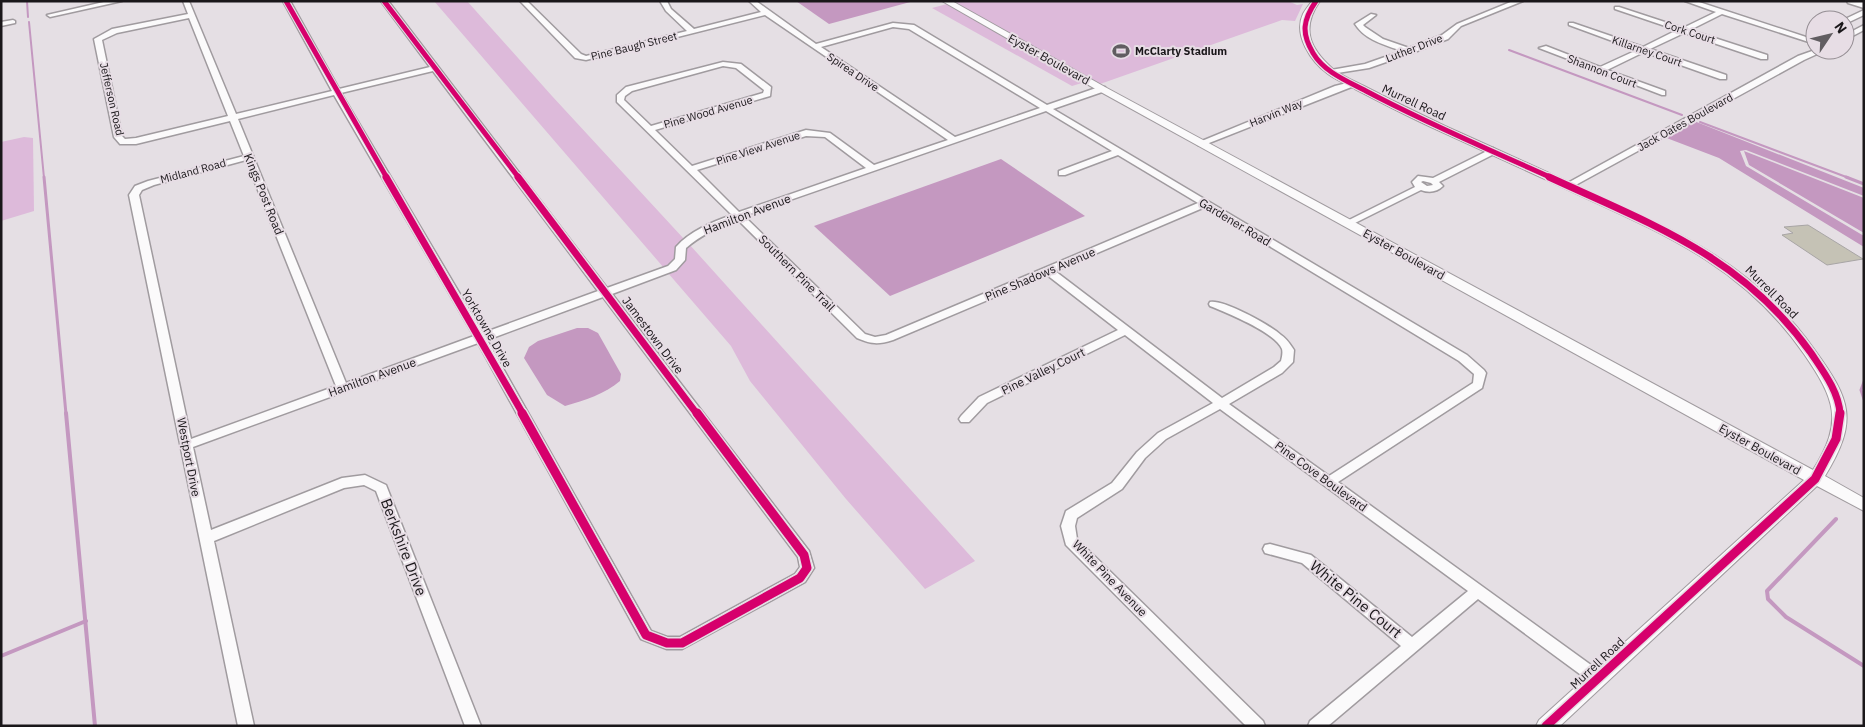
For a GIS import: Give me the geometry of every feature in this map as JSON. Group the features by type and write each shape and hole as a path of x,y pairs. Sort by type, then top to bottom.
{"main road":[{"path":"1851,1 1864,5"}],"street":[{"path":"50,15 120,1"},
{"name":"Kings Post Road","path":"186,1 342,388"},
{"name":"Yorktowne Drive","path":"286,1 337,93 481,339 646,635 667,644 682,643"},
{"name":"Jamestown Drive","path":"384,1 607,292 804,555 807,568 800,578 682,643"},
{"path":"524,2 536,1"},
{"path":"663,1 668,10 694,32"},
{"name":"Spirea Drive","path":"752,1 766,13 954,141"},
{"name":"Eyster Boulevard","path":"946,1 1102,89 1864,505"},
{"name":"Murrell Road","path":"1316,1 1307,14 1304,26 1307,40 1314,55 1331,72 1351,84 1493,151 1666,230 1704,251 1738,274 1786,318 1830,382 1840,412 1836,444 1816,479 1546,726"},
{"name":"Luther Drive","path":"1331,72 1366,66 1409,51 1445,37 1459,25 1520,1"},
{"path":"1688,1 1805,37"},
{"name":"Pine Baugh Street","path":"524,2 578,56 586,58 766,13"},
{"name":"Cork Court","path":"1617,8 1764,56"},
{"path":"1600,70 1722,12"},
{"name":"Jefferson Road","path":"192,15 115,31 98,39 118,137 123,142 136,141 234,118"},
{"path":"1373,15 1359,24 1361,29 1368,35 1409,51"},
{"path":"1,24 13,22"},
{"name":"Killarney Court","path":"1571,24 1723,78"},
{"name":"Gardener Road","path":"815,46 893,25 911,27 1463,358 1480,373 1478,385 1329,482"},
{"name":"Shannon Court","path":"1543,48 1662,93"},
{"name":"Jack Oates Boulevard","path":"1801,58 1805,52"},
{"name":"Jack Oates Boulevard","path":"1570,185 1805,56"},
{"name":"Pine Wood Avenue","path":"621,95 629,89 723,64 738,66 768,90 767,94 649,129"},
{"path":"234,118 436,68"},
{"name":"Harvin Way","path":"1201,143 1351,84"},
{"name":"Hamilton Avenue","path":"187,445 672,268 680,260 681,247 691,238 705,229 738,215 1102,89"},
{"name":"Southern Pine Trail","path":"621,95 620,100 861,336 874,341"},
{"name":"Pine View Avenue","path":"692,169 806,133 816,133 827,135 872,169"},
{"path":"1348,223 1421,187 1435,189 1438,184 1434,181 1493,151"},
{"path":"1062,173 1118,152"},
{"name":"Midland Road","path":"138,188 248,157"},
{"name":"Westport Drive","path":"138,188 134,195 246,726"},
{"name":"Pine Shadows Avenue","path":"874,341 889,338 1205,204"},
{"name":"Pine Cove Boulevard","path":"1048,271 1221,404 1597,678"},
{"name":"White Pine Avenue","path":"1214,304 1242,314 1280,339 1288,350 1287,362 1278,370 1221,404 1162,436 1141,455 1117,486 1071,515 1068,526 1071,541 1257,726"},
{"name":"Pine Valley Court","path":"964,419 984,400 1127,330"},
{"name":"Berkshire Drive","path":"206,538 342,483 365,480 381,488 472,726"},
{"name":"White Pine Court","path":"1270,549 1306,559 1411,645"},
{"path":"1316,726 1478,590"}],"shaded area":[{"path":"434,1 467,1 684,239 676,246 675,260 664,268"},
{"path":"796,1 914,1 829,24"},
{"name":"McClarty Stadium","path":"961,1 1288,1 1297,5 1303,4 1295,21 1282,20 1100,84 954,3"},
{"path":"947,4 1085,82 1072,86 932,8"},
{"path":"1694,121 1864,188 1864,196 1746,150 1740,151 1746,166 1864,236 1864,247 1719,158 1664,137"},
{"path":"24,137 33,138 34,211 1,221 1,142"},
{"path":"1744,151 1864,198 1864,233 1749,165"},
{"path":"1001,159 1085,216 890,296 814,226"},
{"path":"689,244 975,561 925,589 846,499 750,381 731,346 668,273 677,269 685,261 686,247"},
{"path":"577,328 588,328 598,333 621,374 620,381 601,393 565,406 547,395 524,358 529,347 538,341"}],"building":[{"path":"1808,225 1863,259 1827,265 1782,235 1793,233 1784,227"}],"waterway":[{"path":"27,1 28,17"},
{"path":"29,22 44,178"},
{"path":"1509,50 1682,115"},
{"path":"1700,122 1849,178"},
{"path":"44,177 66,414"},
{"path":"1846,177 1864,184"},
{"path":"1864,382 1861,390 1864,399"},
{"path":"66,413 85,621"},
{"path":"1836,519 1767,591 1768,599 1786,617 1864,666"},
{"path":"1,656 85,621"},
{"path":"85,621 95,726"}],"cycle path":[{"path":"286,1 337,93 481,339 646,635 667,643 682,643 800,578 807,568 804,555 384,1"},
{"path":"1316,1 1307,14 1304,27 1307,40 1314,55 1331,72 1398,108 1665,230 1711,257 1750,285 1784,318 1816,361 1831,385 1839,405 1839,430 1833,447 1815,479 1546,726"}],"place":[{"name":"McClarty Stadium","path":"1121,51"}]}
